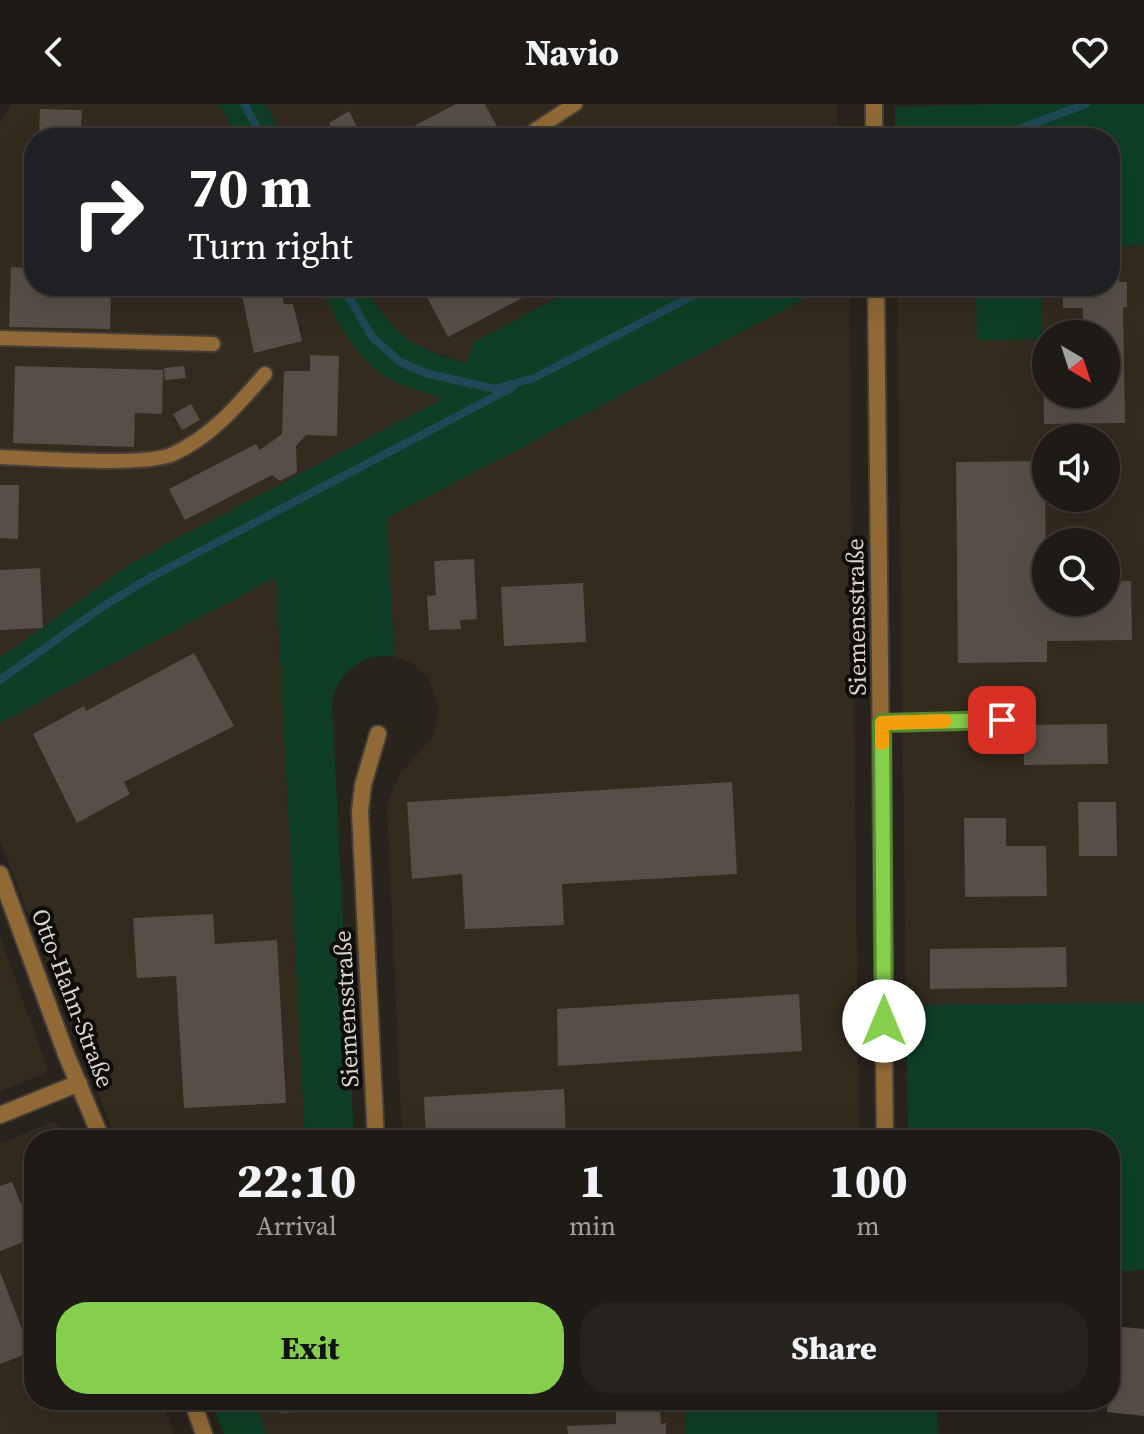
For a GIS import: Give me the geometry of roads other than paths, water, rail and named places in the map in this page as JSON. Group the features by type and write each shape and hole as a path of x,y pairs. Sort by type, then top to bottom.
{"street":[{"path":"874,104 874,128"},
{"name":"Siemensstraße","path":"876,296 885,1130"},
{"name":"Siemensstraße","path":"376,1130 360,811 363,785 378,734"},
{"name":"Otto-Hahn-Straße","path":"0,874 98,1130"},
{"path":"0,1115 79,1083"},
{"path":"196,1410 204,1434"}],"lane":[{"path":"538,128 575,104"},
{"path":"0,338 213,344"},
{"path":"0,457 142,460 171,455 226,420 265,374"},
{"path":"882,723 1002,720"}],"waterway":[{"path":"244,104 257,128"},
{"path":"1021,128 1086,104"},
{"path":"348,296 373,338 399,361 425,373 495,389 534,378 693,296"},
{"path":"0,680 102,607 153,576 513,387"}]}
